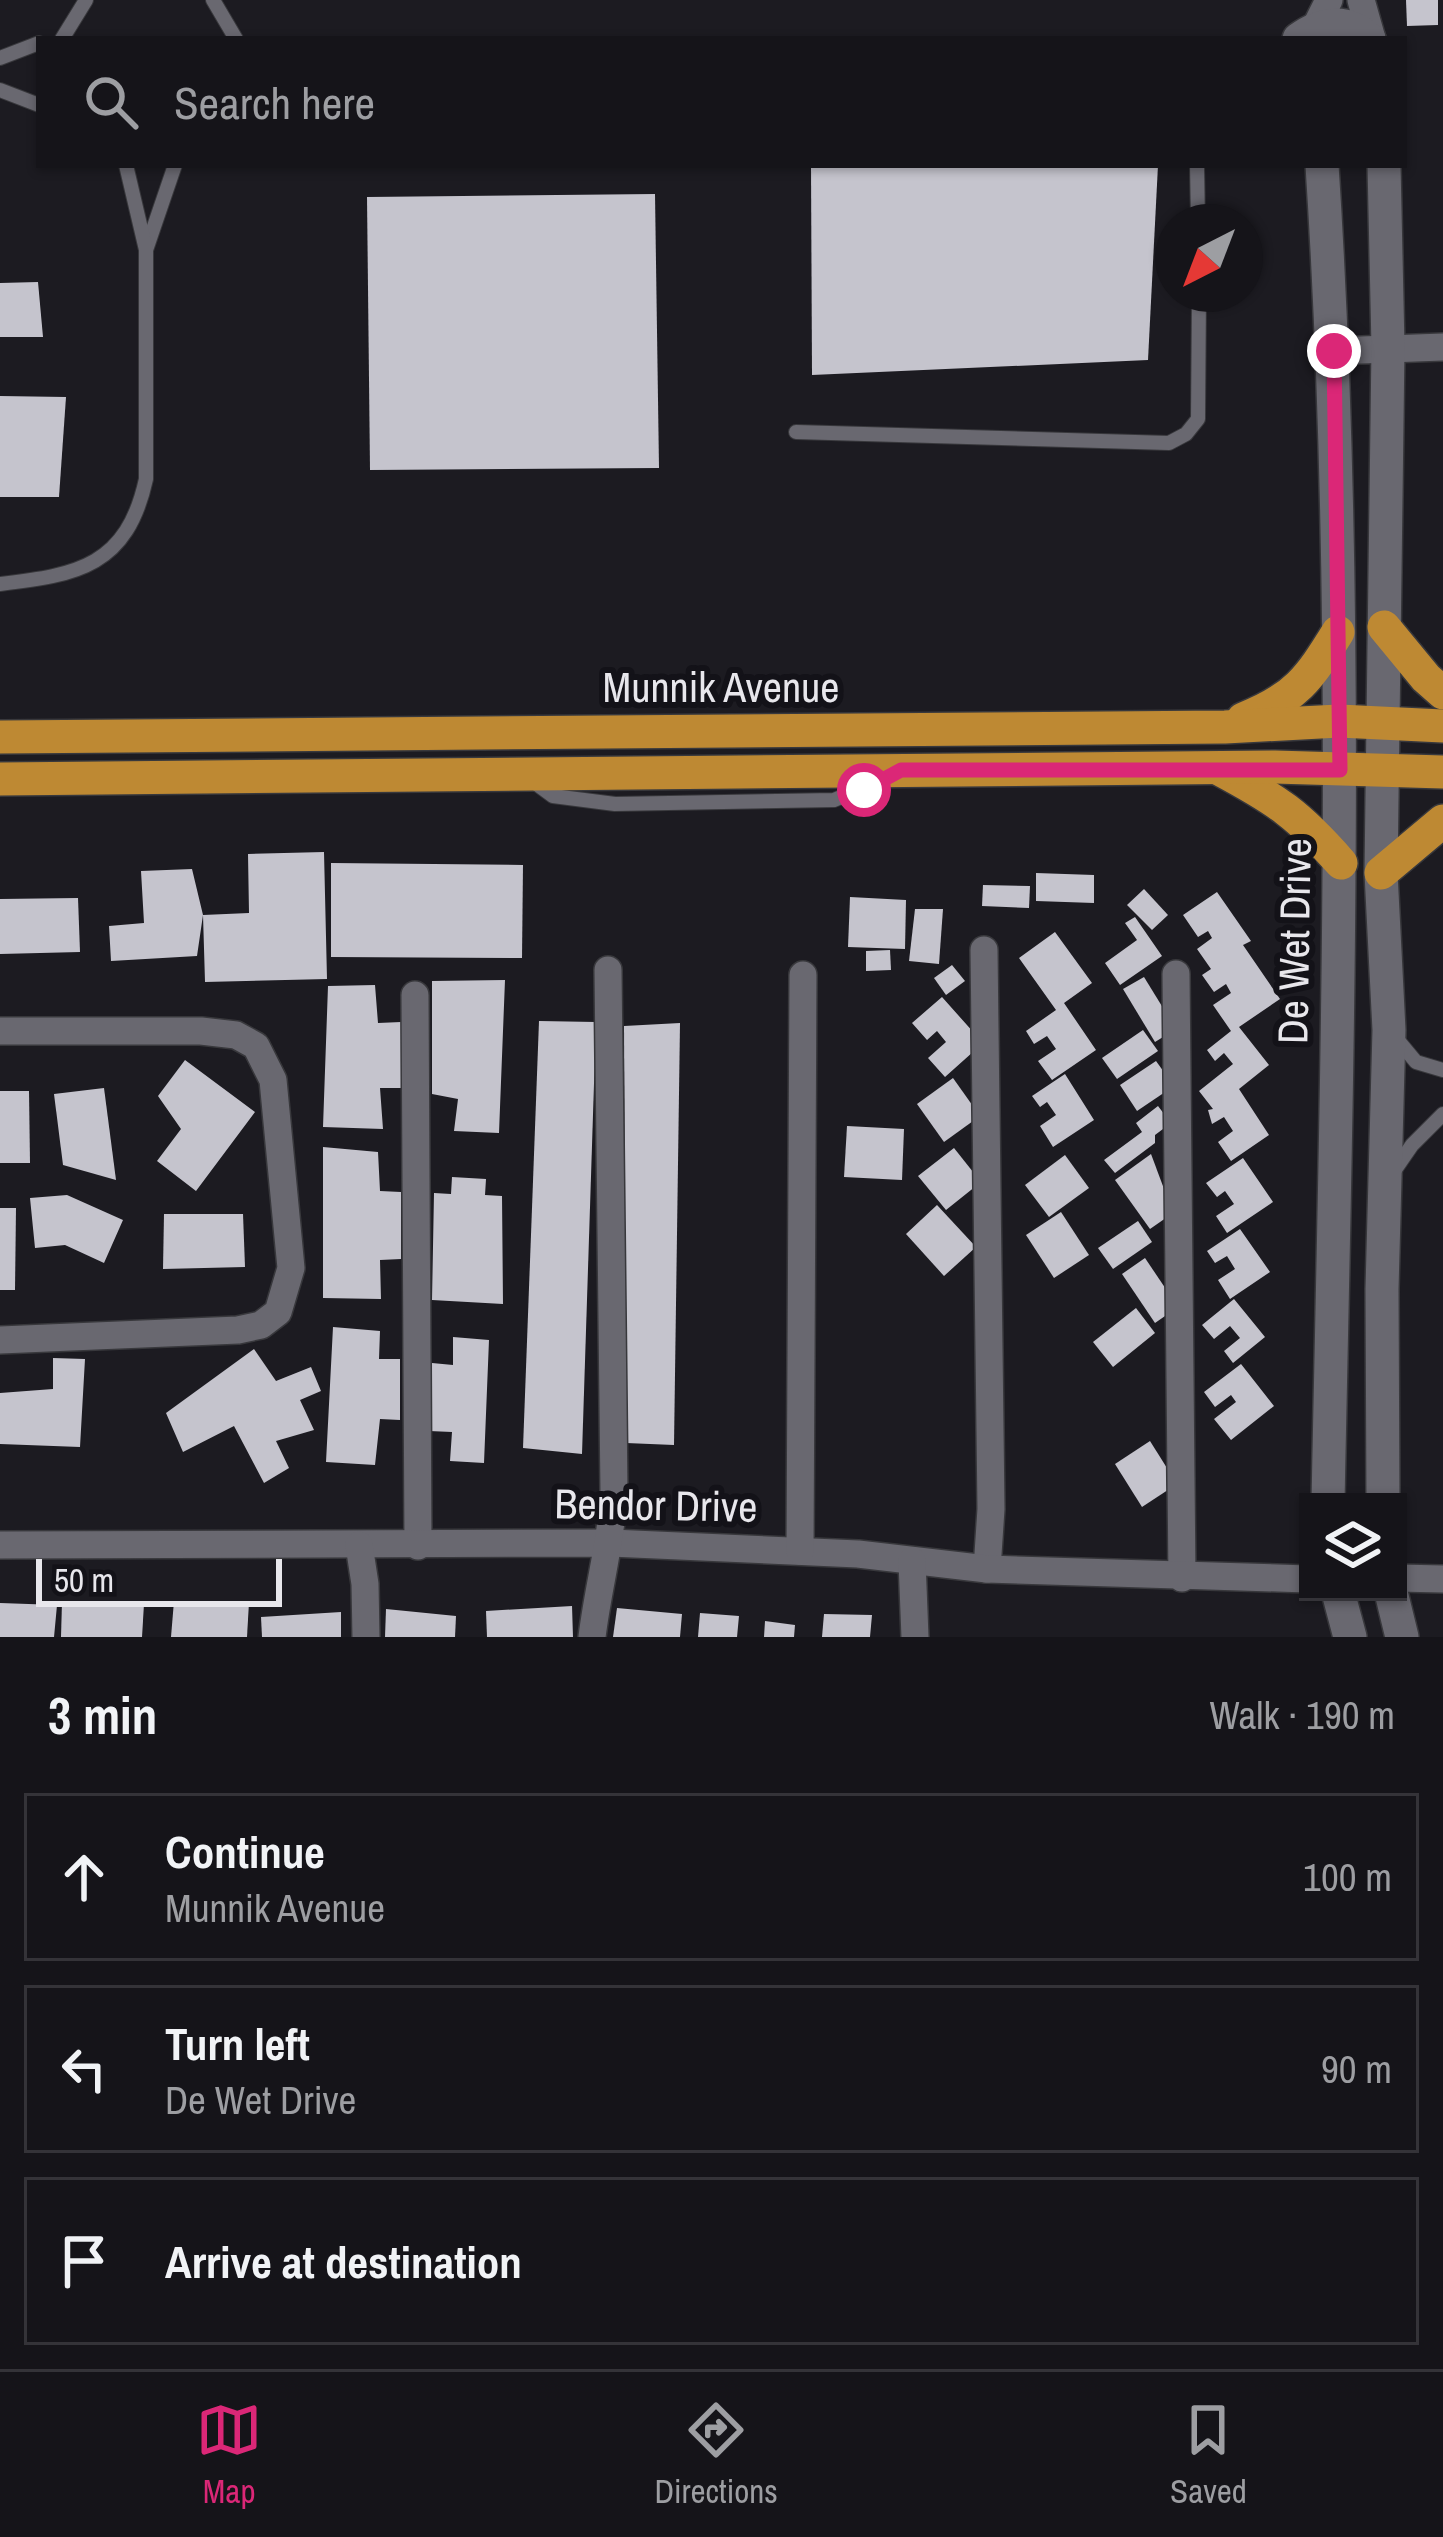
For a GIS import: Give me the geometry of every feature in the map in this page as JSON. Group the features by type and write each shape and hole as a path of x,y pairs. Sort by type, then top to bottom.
{"main road":[{"path":"1384,627 1443,693"},
{"path":"1225,727 1298,691 1338,632"},
{"name":"Munnik Avenue","path":"0,737 1225,727 1339,721 1443,726"},
{"path":"1217,768 1272,797 1303,820 1341,863"},
{"name":"Munnik Avenue","path":"0,779 1217,768 1443,772"},
{"path":"1381,873 1443,821"}],"street":[{"path":"1360,0 1370,36"},
{"path":"1314,22 1346,26 1365,36"},
{"name":"De Wet Drive","path":"1322,168 1334,351 1341,863 1328,1493"},
{"name":"De Wet Drive","path":"1383,1493 1389,1030 1381,873 1388,347 1384,168"},
{"path":"1334,351 1443,347"},
{"path":"984,950 991,1509 987,1569"},
{"path":"592,1637 598,1579 611,1544 614,1493 608,970"},
{"path":"1176,974 1182,1578"},
{"path":"800,1551 803,975"},
{"path":"415,995 418,1546"},
{"path":"0,1031 201,1031 236,1035 256,1046 273,1081 291,1268 278,1312 261,1325 238,1330 0,1340"},
{"path":"359,1544 366,1637"},
{"name":"Bendor Drive","path":"0,1545 611,1544 800,1551 987,1569 1299,1580"},
{"path":"912,1561 915,1628"},
{"path":"1407,1578 1443,1580"},
{"path":"1340,1601 1350,1637"},
{"path":"1393,1601 1402,1637"}],"lane":[{"path":"59,36 86,0"},
{"path":"213,0 234,36"},
{"path":"0,58 36,44"},
{"path":"0,90 36,104"},
{"path":"0,584 61,577 88,568 128,530 141,503 146,479 146,250 127,168"},
{"path":"146,250 174,168"},
{"path":"1197,168 1198,204"},
{"path":"796,432 1169,443 1186,434 1198,419 1199,312"},
{"path":"1389,1030 1416,1062 1443,1070"},
{"path":"1385,1184 1412,1145 1443,1114"}],"building":[{"path":"1406,0 1438,0 1438,25 1407,26"},
{"path":"811,168 1158,168 1148,360 812,375"},
{"path":"655,194 659,468 370,470 367,197"},
{"path":"38,282 43,337 0,337 0,283"},
{"path":"0,396 66,397 59,497 0,497"},
{"path":"324,852 327,979 205,982 203,915 249,913 248,854"},
{"path":"331,863 523,865 522,958 331,957"},
{"path":"192,869 203,915 197,956 111,961 109,926 144,923 141,871"},
{"path":"1036,873 1094,875 1094,903 1036,901"},
{"path":"983,885 1030,886 1029,908 982,906"},
{"path":"1144,889 1168,915 1152,930 1127,905"},
{"path":"1217,892 1251,941 1243,945 1280,999 1239,1027 1269,1065 1239,1089 1269,1135 1231,1161 1218,1142 1233,1131 1224,1117 1212,1124 1208,1110 1213,1109 1199,1091 1233,1064 1224,1053 1215,1061 1207,1050 1231,1031 1213,1005 1231,993 1226,984 1214,992 1202,975 1211,969 1197,949 1212,938 1208,931 1198,937 1183,915"},
{"path":"850,897 906,900 905,949 848,947"},
{"path":"78,898 80,952 0,954 0,899"},
{"path":"915,909 943,909 939,964 909,961"},
{"path":"1135,917 1162,956 1120,985 1105,963 1137,940 1125,923"},
{"path":"1055,932 1092,983 1064,1003 1096,1050 1052,1080 1038,1061 1056,1049 1047,1036 1034,1044 1026,1031 1056,1010 1019,958"},
{"path":"890,950 891,970 866,971 866,951"},
{"path":"952,965 965,981 946,995 934,978"},
{"path":"1144,977 1176,1029 1155,1042 1123,989"},
{"path":"505,980 499,1133 454,1131 458,1099 432,1094 432,981"},
{"path":"375,985 378,1023 401,1022 401,1088 380,1088 383,1129 323,1127 328,986"},
{"path":"942,997 983,1043 945,1077 928,1058 946,1042 937,1031 927,1040 912,1023"},
{"path":"539,1021 596,1022 582,1454 523,1448"},
{"path":"680,1023 674,1445 626,1443 624,1026"},
{"path":"1143,1030 1158,1051 1117,1079 1102,1058"},
{"path":"185,1060 255,1112 196,1191 157,1161 181,1129 158,1096"},
{"path":"1156,1061 1174,1086 1137,1111 1120,1085"},
{"path":"1065,1074 1094,1120 1053,1147 1040,1126 1056,1115 1047,1102 1040,1107 1032,1096"},
{"path":"953,1078 980,1116 944,1142 917,1104"},
{"path":"104,1088 116,1180 63,1165 54,1094"},
{"path":"0,1091 29,1091 30,1163 0,1163"},
{"path":"1158,1106 1171,1123 1155,1135 1155,1143 1115,1173 1104,1160 1142,1132 1136,1123"},
{"path":"847,1126 904,1129 902,1180 844,1177"},
{"path":"323,1147 378,1152 380,1191 401,1192 401,1259 380,1260 381,1299 323,1298"},
{"path":"954,1148 981,1182 946,1210 918,1176"},
{"path":"1151,1154 1173,1213 1150,1229 1115,1180"},
{"path":"1065,1155 1089,1188 1049,1217 1025,1185"},
{"path":"1243,1158 1273,1202 1227,1233 1216,1216 1234,1204 1225,1191 1217,1197 1206,1183"},
{"path":"452,1177 486,1179 485,1195 502,1196 503,1304 432,1300 434,1193 451,1194"},
{"path":"67,1195 123,1220 104,1263 65,1245 35,1248 30,1198"},
{"path":"937,1205 976,1247 944,1276 906,1234"},
{"path":"0,1208 16,1208 15,1290 0,1290"},
{"path":"1061,1212 1089,1255 1054,1278 1026,1235"},
{"path":"164,1214 243,1214 245,1267 163,1269"},
{"path":"1138,1221 1152,1242 1113,1269 1098,1248"},
{"path":"1240,1229 1270,1272 1230,1299 1218,1280 1235,1269 1227,1256 1215,1263 1207,1251"},
{"path":"1145,1258 1178,1307 1155,1323 1122,1274"},
{"path":"1234,1299 1265,1337 1233,1363 1224,1351 1240,1338 1230,1326 1214,1339 1202,1325"},
{"path":"1136,1308 1155,1333 1113,1367 1093,1342"},
{"path":"333,1327 380,1331 379,1359 400,1359 400,1420 380,1419 375,1465 326,1462"},
{"path":"453,1337 489,1340 484,1463 450,1461 452,1432 429,1431 432,1363 453,1365"},
{"path":"254,1349 276,1381 311,1367 321,1391 300,1400 314,1430 276,1441 289,1468 264,1483 234,1426 183,1452 166,1413"},
{"path":"53,1358 85,1359 80,1447 0,1444 0,1393 53,1389"},
{"path":"1241,1364 1274,1406 1231,1440 1214,1419 1236,1402 1231,1395 1215,1407 1204,1392"},
{"path":"1150,1441 1177,1484 1142,1507 1115,1464"},
{"path":"174,1601 249,1602 247,1637 171,1637"},
{"path":"62,1602 144,1604 142,1637 61,1637"},
{"path":"0,1603 57,1605 54,1637 0,1637"},
{"path":"572,1606 573,1637 487,1637 486,1611"},
{"path":"617,1608 682,1614 680,1637 613,1637"},
{"path":"386,1609 456,1616 455,1637 385,1637"},
{"path":"341,1612 341,1637 262,1637 261,1617"},
{"path":"700,1613 739,1616 737,1637 698,1637"},
{"path":"824,1614 872,1615 870,1637 822,1637"},
{"path":"765,1621 795,1625 794,1637 764,1637"}],"route":[{"path":"864,790 901,770 1340,770 1334,351"}]}
